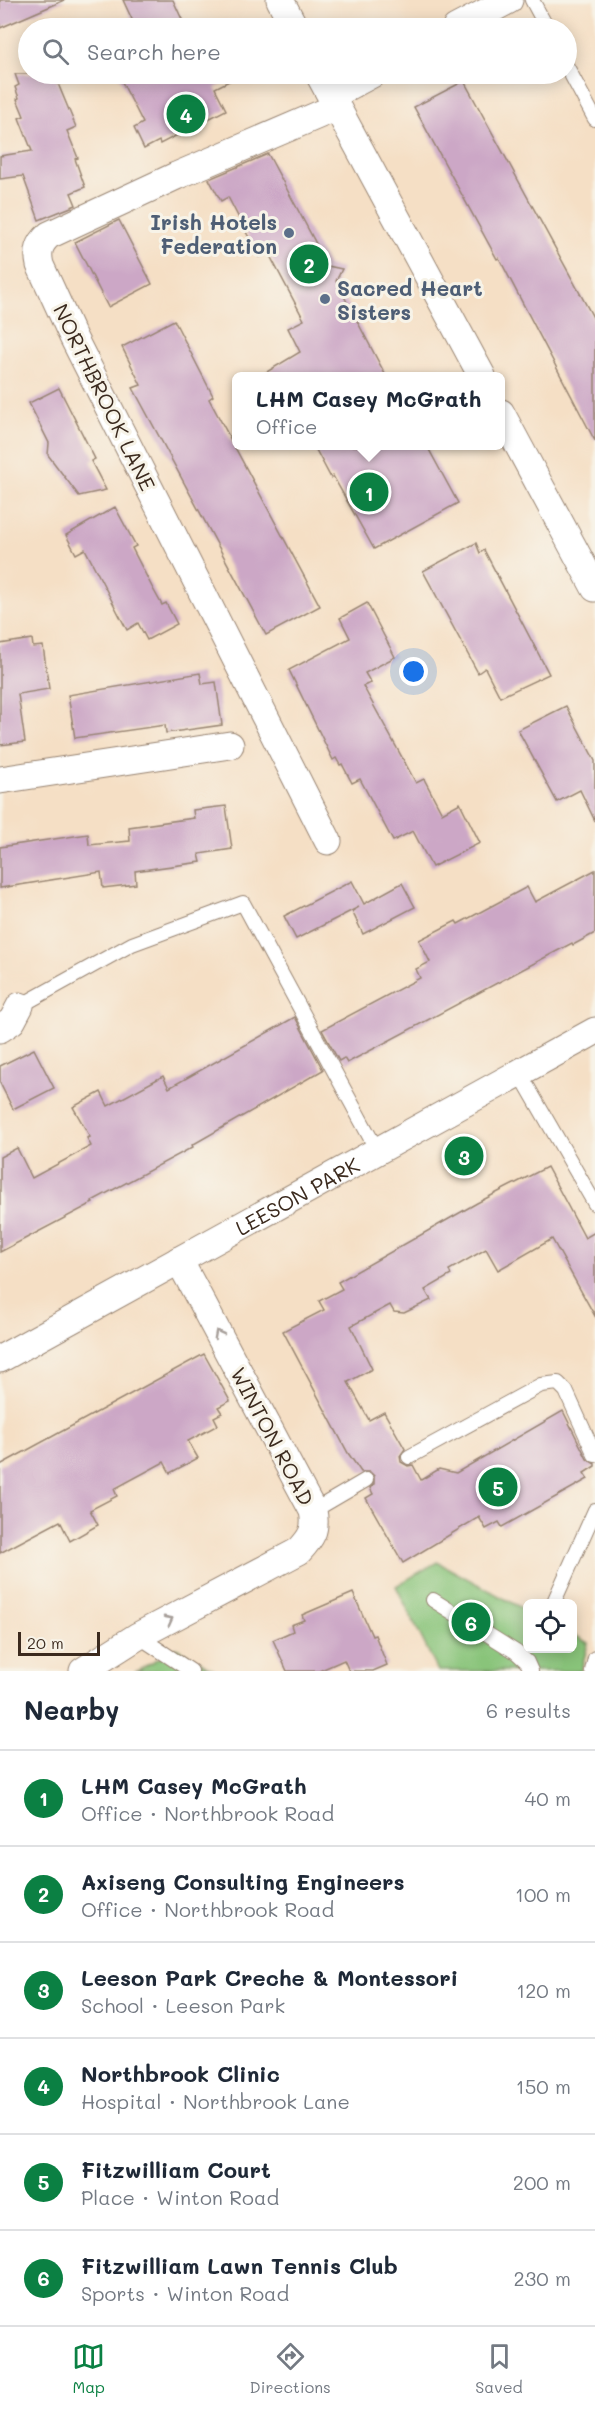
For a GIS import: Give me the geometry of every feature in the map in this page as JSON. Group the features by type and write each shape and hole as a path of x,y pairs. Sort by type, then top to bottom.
{"street":[{"path":"280,0 290,18"},
{"path":"475,18 509,0"},
{"path":"348,84 329,92 480,372"},
{"name":"NORTHBROOK LANE","path":"328,841 74,337 40,265 39,253 41,242 49,235 176,176 329,92"},
{"path":"505,419 595,588"},
{"path":"0,780 230,745"},
{"path":"0,1029 12,1021 20,1006"},
{"name":"LEESON PARK","path":"0,1359 595,1031"},
{"name":"WINTON ROAD","path":"83,1671 138,1636 299,1551 314,1532 316,1522 313,1511 179,1260"}],"lane":[{"path":"532,0 542,18"},
{"path":"577,84 595,119"},
{"path":"20,1006 132,944 243,903 378,1152"},
{"path":"519,1072 595,1204"},
{"path":"409,1457 541,1385 549,1383 558,1383 566,1391 595,1455"},
{"path":"313,1511 366,1480"},
{"path":"555,1599 595,1510"},
{"path":"433,1600 516,1652 527,1662 531,1671"},
{"path":"138,1636 191,1671"},
{"path":"592,1671 595,1658"}],"green space":[{"path":"437,1562 523,1609 523,1653 577,1653 577,1636 588,1643 581,1671 438,1671 396,1586"},
{"path":"176,1648 217,1671 137,1671"}],"building":[{"path":"0,0 65,0 23,18 18,18 18,20 0,28"},
{"path":"123,0 173,0 181,18 131,18"},
{"path":"58,84 76,127 67,131 78,158 75,159 85,187 71,193 76,205 39,220 23,176 0,179 0,156 32,151 19,118 24,116 15,87"},
{"path":"123,84 223,84 215,88 226,110 160,144 159,141 144,149 134,128 143,123"},
{"path":"458,84 466,84 595,321 595,441 499,258 497,259 414,107"},
{"path":"268,154 328,266 342,269 336,281 384,372 267,372 300,352 288,328 304,320 268,252 259,257 228,197 221,201 209,179"},
{"path":"119,220 152,284 108,307 75,242"},
{"path":"174,320 213,396 209,399 232,442 232,450 236,450 320,606 266,635 133,388 141,385 122,347"},
{"path":"59,388 95,459 91,461 106,490 79,496 48,455 49,443 29,403"},
{"path":"316,450 429,450 458,503 374,549 333,476 331,478"},
{"path":"115,507 136,546 132,548 152,587 162,605 166,603 177,624 147,640 138,623 127,630 85,549 76,554 66,535"},
{"path":"476,543 480,553 484,550 549,674 500,697 485,668 478,673 423,571"},
{"path":"367,603 395,657 365,673 371,683 363,686 416,783 424,779 442,813 460,803 480,843 432,867 413,831 393,841 360,779 352,783 342,764 340,765 336,758 333,760 289,670 350,638 340,618"},
{"path":"32,639 33,647 43,646 49,689 18,694 25,742 0,745 0,644"},
{"path":"200,673 202,684 216,682 222,725 166,733 165,725 75,738 68,695"},
{"path":"566,706 595,761 595,821 580,790 557,802 518,730"},
{"path":"226,806 232,849 199,854 201,862 135,871 136,884 103,888 101,872 0,888 0,847 88,834 89,845 130,841 129,827 194,818 193,810"},
{"path":"595,870 595,933 573,945 572,943 347,1063 344,1058 339,1061 322,1030 420,978 416,969 430,962 419,940 456,921 458,924 527,887 535,902"},
{"path":"352,881 364,904 402,883 415,907 363,934 352,911 359,907 296,939 284,916"},
{"path":"295,1017 323,1070 192,1145 193,1147 0,1252 0,1157 17,1148 32,1178 91,1146 87,1138 90,1137 73,1107 101,1092 108,1106 163,1076 169,1088"},
{"path":"34,1049 54,1088 13,1109 0,1083 0,1066"},
{"path":"547,1167 585,1238 595,1232 595,1316 552,1239 498,1270 486,1249 449,1270 451,1275 425,1290 431,1300 404,1313 394,1312 390,1305 351,1326 372,1369 348,1382 369,1420 384,1412 405,1449 400,1456 401,1462 408,1466 413,1465 421,1480 439,1469 456,1473 563,1411 587,1459 595,1466 584,1473 588,1479 502,1527 499,1522 486,1529 479,1517 403,1563 366,1498 373,1494 370,1488 374,1484 374,1476 370,1472 361,1472 348,1453 283,1331 324,1310 319,1301 342,1289 338,1282 477,1203"},
{"path":"204,1354 230,1401 218,1407 222,1413 214,1417 218,1425 188,1441 198,1458 170,1473 164,1462 114,1489 117,1496 90,1510 98,1525 70,1541 60,1521 0,1553 0,1465"},
{"path":"353,1593 372,1636 375,1635 387,1665 373,1671 349,1671 344,1660 319,1671 287,1671 273,1640 293,1631 291,1625 304,1620 302,1615"}],"place":[{"name":"Northbrook Clinic","path":"186,114"},
{"name":"Irish Hotels Federation","path":"289,233"},
{"name":"Axiseng Consulting Engineers","path":"309,264"},
{"name":"Sacred Heart Sisters","path":"325,299"},
{"name":"LHM Casey McGrath","path":"369,492"},
{"name":"Leeson Park Creche & Montessori","path":"464,1156"},
{"name":"Fitzwilliam Court","path":"498,1487"},
{"name":"Fitzwilliam Lawn Tennis Club","path":"471,1622"}]}
